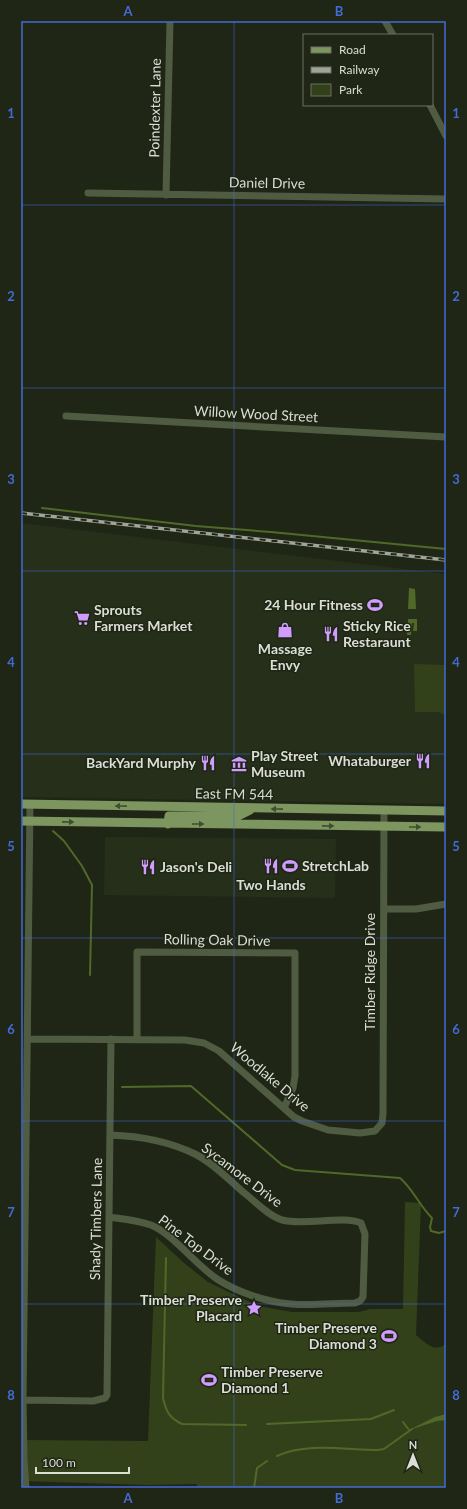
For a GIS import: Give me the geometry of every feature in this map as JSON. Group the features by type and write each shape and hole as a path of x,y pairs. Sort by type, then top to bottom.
{"main road":[{"name":"East FM 544","path":"25,804 446,812"},
{"path":"168,824 169,816 238,816 256,808"},
{"path":"25,822 446,827"}],"street":[{"name":"Poindexter Lane","path":"166,195 170,21"},
{"path":"385,21 392,34"},
{"path":"431,106 446,136"},
{"name":"Daniel Drive","path":"88,193 446,199"},
{"name":"Willow Wood Street","path":"66,416 446,437"},
{"path":"25,804 28,1039 24,1139 23,1400 26,1488"},
{"name":"Timber Ridge Drive","path":"375,1131 382,1123 383,1114 384,811"},
{"path":"384,909 416,909 446,904"},
{"name":"Rolling Oak Drive","path":"137,1040 137,952 295,954 295,1076 293,1088 284,1108"},
{"name":"Woodlake Drive","path":"28,1039 185,1040 204,1043 219,1051 238,1066 284,1108 302,1121 328,1130 360,1133 375,1131"},
{"name":"Shady Timbers Lane","path":"23,1400 93,1401 105,1398 108,1388 111,1039"},
{"name":"Sycamore Drive","path":"110,1135 148,1138 195,1154 210,1164 267,1211 282,1220 351,1220 360,1222 365,1234 364,1293 360,1301"},
{"name":"Pine Top Drive","path":"109,1217 132,1220 151,1225 167,1236 217,1279 230,1287 261,1298 292,1304 355,1303 360,1301"}],"shaded area":[{"path":"21,523 446,574 446,804 21,797"},
{"path":"409,588 415,589 416,609 408,609"},
{"path":"408,619 417,619 417,631 413,631 414,623 412,623 411,635 407,635"},
{"path":"105,837 336,839 335,898 104,895"},
{"path":"446,1414 446,1420 437,1421 409,1430 435,1417"}],"green space":[{"path":"446,655 446,715 438,712 415,712 414,664 445,665"},
{"path":"405,1202 421,1203 416,1335 430,1346 438,1348 446,1344 446,1488 196,1488 197,1484 148,1485 21,1481 21,1440 148,1441 156,1237 184,1263 208,1282 258,1306 292,1312 359,1312 370,1309 403,1309"}],"waterway":[{"path":"42,508 196,526 446,549"},
{"path":"53,831 64,841 82,866 92,885 90,975"},
{"path":"122,1087 191,1086 282,1165 295,1170 400,1178 405,1182 423,1208 432,1218 430,1227 431,1231 439,1233 446,1231"},
{"path":"166,1258 163,1398 165,1407 171,1417 182,1424 246,1425"},
{"path":"267,1424 371,1419 394,1410"},
{"path":"403,1422 409,1430"},
{"path":"277,1456 301,1449 314,1448 384,1449 412,1429"},
{"path":"254,1488 257,1468 267,1461"}],"railway":[{"path":"21,513 446,560"}],"place":[{"name":"24 Hour Fitness","path":"375,605"},
{"name":"Sprouts Farmers Market","path":"82,618"},
{"name":"Massage Envy","path":"285,630"},
{"name":"Sticky Rice Restaraunt","path":"331,634"},
{"name":"Whataburger","path":"423,761"},
{"name":"BackYard Murphy","path":"208,763"},
{"name":"Play Street Museum","path":"239,764"},
{"name":"Two Hands","path":"271,866"},
{"name":"StretchLab","path":"290,866"},
{"name":"Jason's Deli","path":"148,867"},
{"name":"Timber Preserve Placard","path":"254,1308"},
{"name":"Timber Preserve Diamond 3","path":"389,1336"},
{"name":"Timber Preserve Diamond 1","path":"209,1380"}]}
